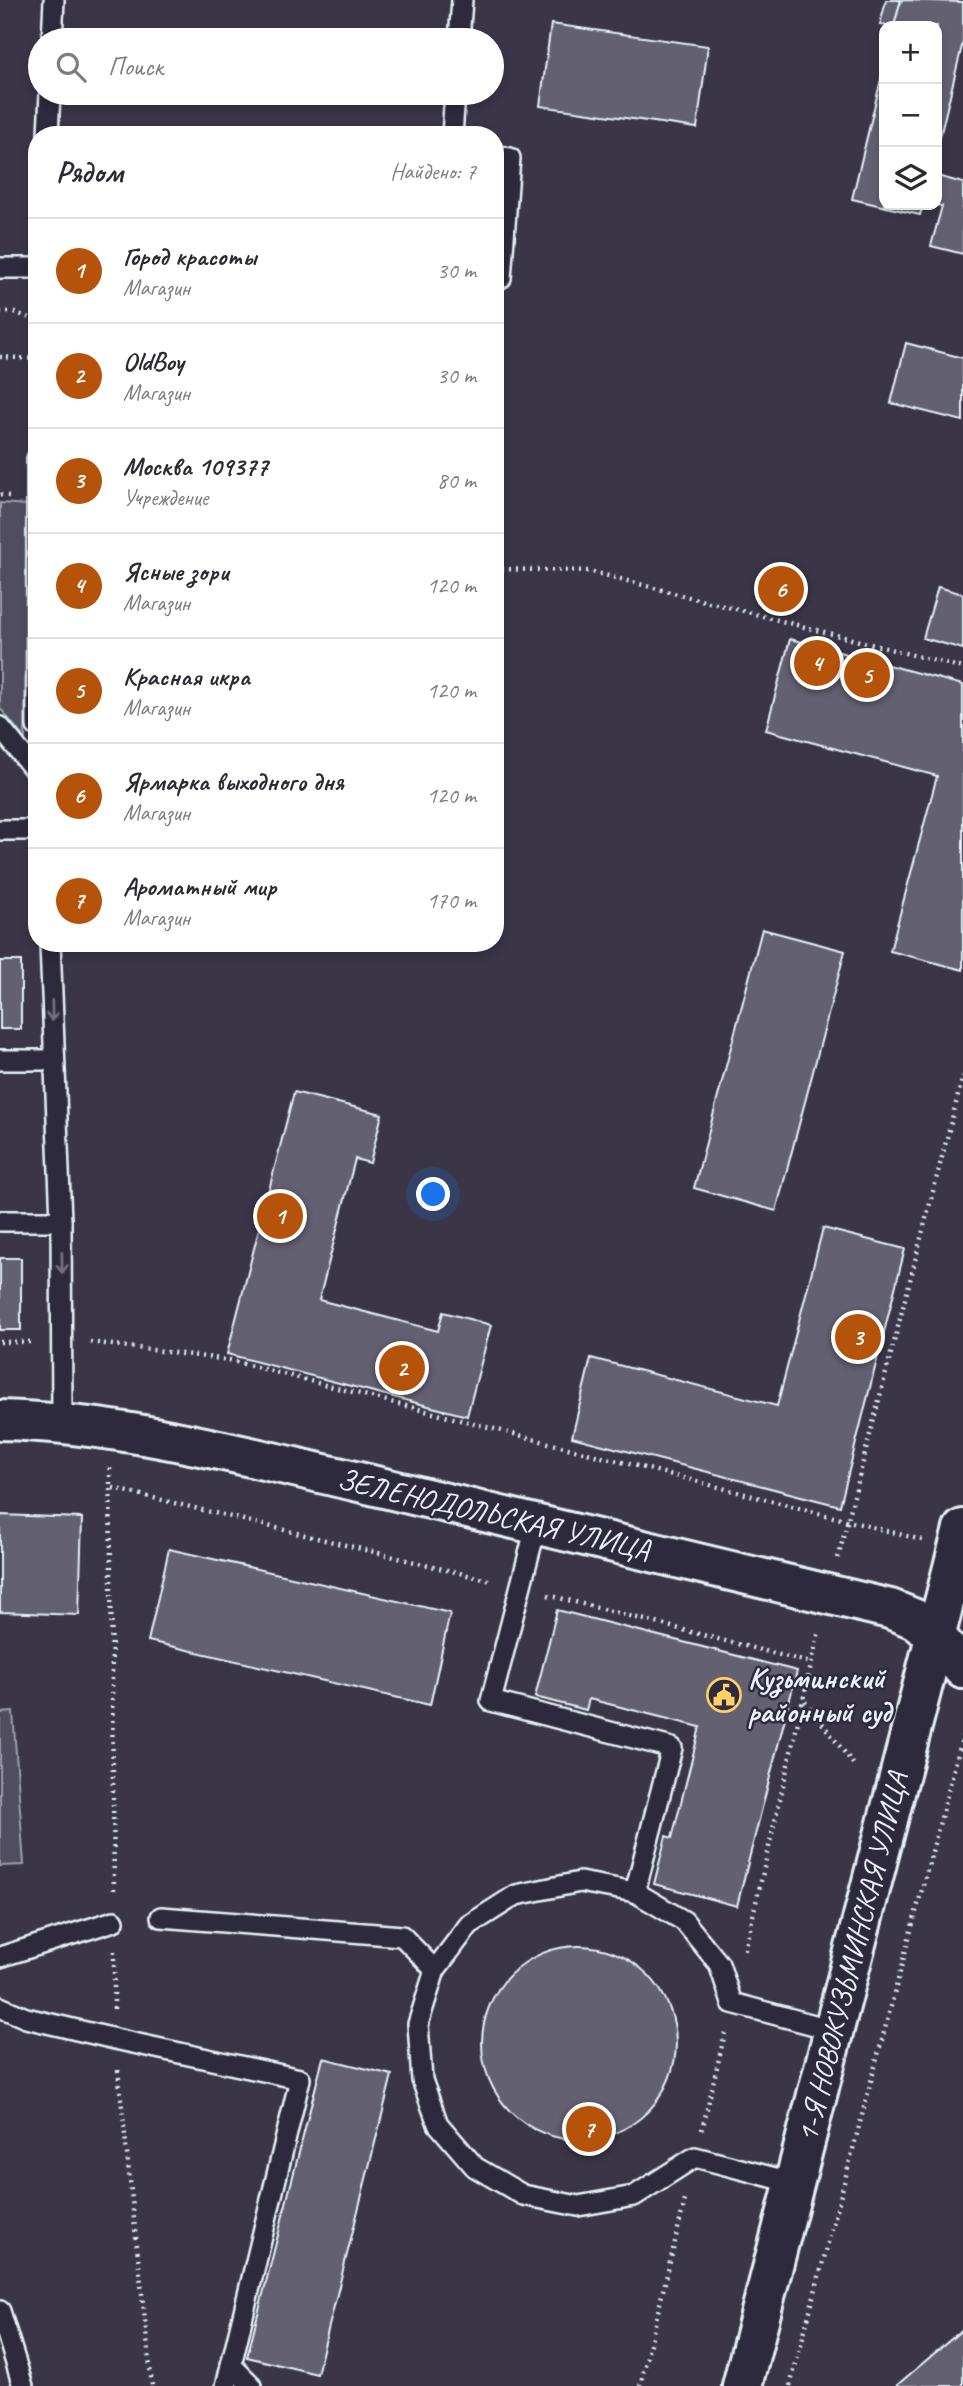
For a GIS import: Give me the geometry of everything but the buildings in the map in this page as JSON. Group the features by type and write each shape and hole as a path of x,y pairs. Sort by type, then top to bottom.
{"street":[{"name":"ЗЕЛЕНОДОЛЬСКАЯ УЛИЦА","path":"0,1420 62,1422 148,1434 537,1523 890,1609 915,1619 935,1635 963,1669"},
{"name":"1-Я НОВОКУЗЬМИНСКАЯ УЛИЦА","path":"742,2386 935,1635 946,1535"}],"lane":[{"path":"53,28 54,0"},
{"path":"460,28 462,0"},
{"path":"48,126 49,105"},
{"path":"453,126 455,105"},
{"path":"504,157 510,158 504,238"},
{"path":"0,268 28,268"},
{"path":"0,727 28,762"},
{"path":"0,830 28,830"},
{"path":"50,952 61,1221 64,1342 62,1422"},
{"path":"0,1060 53,1060"},
{"path":"0,1221 61,1221"},
{"path":"537,1523 491,1701 672,1748 635,1892"},
{"path":"794,2183 695,2157 634,2196 578,2206 523,2196 475,2167 438,2124 422,2080 418,2024 435,1970 469,1925 516,1895 580,1882 635,1892 684,1921 719,1964 732,2003 834,2030"},
{"path":"161,1917 402,1936 435,1970"},
{"path":"0,1957 114,1921"},
{"path":"0,2007 26,2018 300,2079 226,2386"},
{"path":"0,2311 23,2386"},
{"path":"231,2365 252,2386"}],"path":[{"path":"0,312 13,312 28,318"},
{"path":"0,357 28,359"},
{"path":"504,569 589,571 963,668"},
{"path":"836,1565 963,1076"},
{"path":"0,1342 92,1342 229,1360 848,1520 946,1535"},
{"path":"113,1488 811,1663"},
{"path":"805,1700 855,1766"},
{"path":"790,2386 963,1735"}],"shaded area":[{"path":"0,503 26,505 25,739 0,708"},
{"path":"13,1712 24,1865 0,1866 0,1713"}],"place":[{"name":"Ярмарка выходного дня","path":"781,589"},
{"name":"Ясные зори","path":"817,663"},
{"name":"Красная икра","path":"867,675"},
{"name":"Город красоты","path":"280,1216"},
{"name":"Москва 109377","path":"858,1337"},
{"name":"OldBoy","path":"402,1368"},
{"name":"Кузьминский районный суд","path":"724,1695"},
{"name":"Ароматный мир","path":"589,2129"}]}
